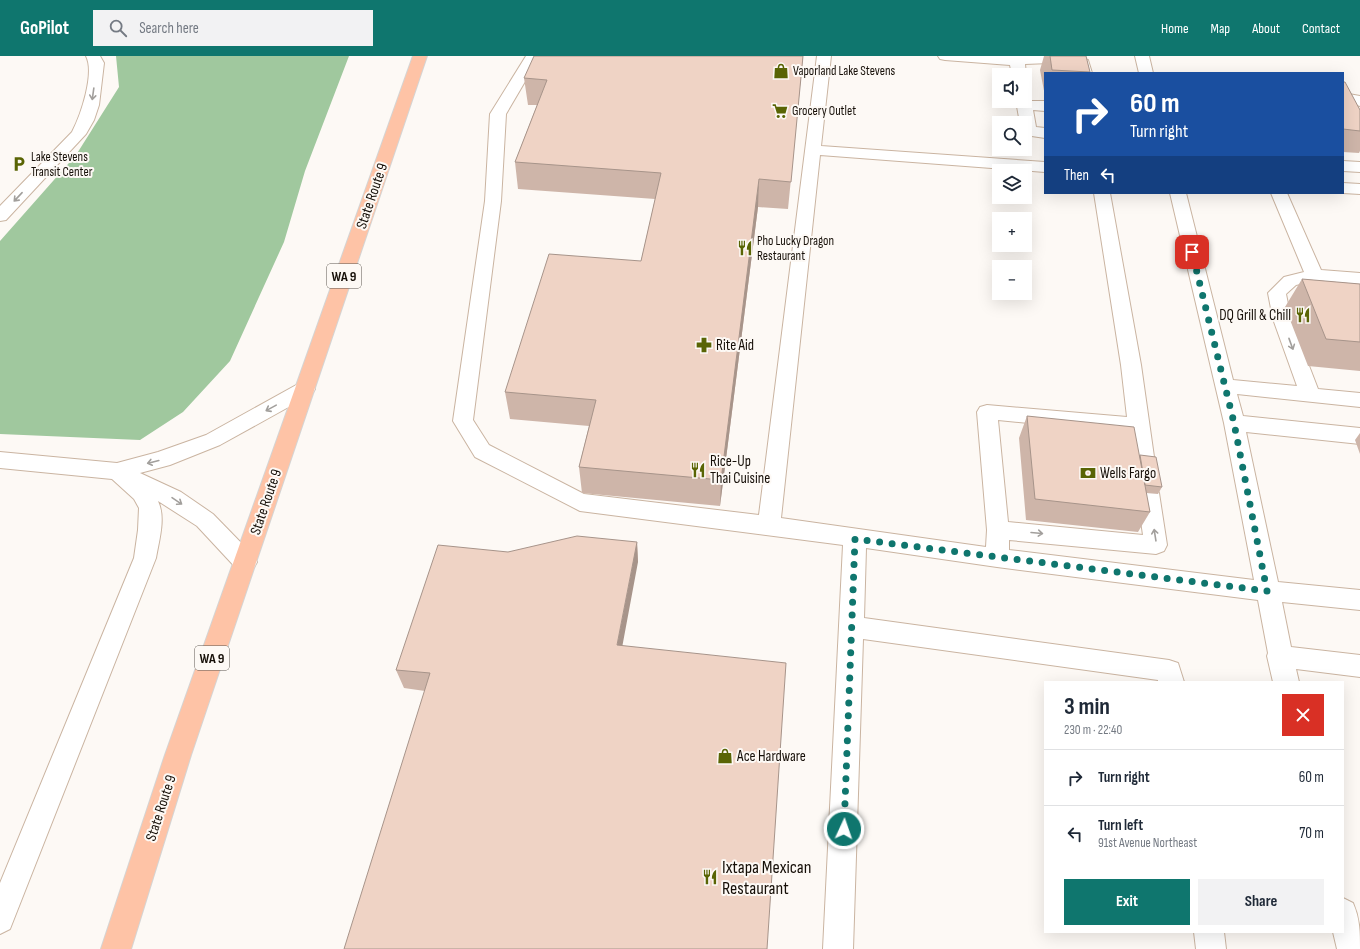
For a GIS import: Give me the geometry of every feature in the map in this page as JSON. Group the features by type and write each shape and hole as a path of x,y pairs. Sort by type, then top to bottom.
{"main road":[{"name":"State Route 9","path":"116,949 181,747 420,56"}],"street":[{"path":"0,216 78,134 86,120 91,105 97,63 93,56"},
{"path":"533,56 498,114 493,202 463,421 482,451 580,502 770,525 855,539 997,558 1267,591 1360,600"},
{"path":"770,525 824,56"},
{"path":"946,56 1018,68 1039,58 1071,58 1083,63 1085,72"},
{"path":"1142,56 1146,72"},
{"path":"1344,97 1360,101"},
{"path":"1032,104 1044,106"},
{"path":"1025,108 1028,131 1044,133"},
{"path":"813,150 1044,167"},
{"path":"1344,166 1360,167"},
{"path":"1344,188 1360,189"},
{"path":"1102,194 1131,365 1144,464"},
{"path":"1178,194 1234,423 1286,681"},
{"path":"1279,194 1314,275"},
{"path":"1311,396 1282,319 1277,293 1290,281 1314,275 1360,279"},
{"path":"1224,386 1360,400"},
{"path":"0,460 117,471 162,459 213,440 305,389"},
{"path":"997,558 998,530 987,412 1138,426"},
{"path":"1234,423 1360,436"},
{"path":"117,471 173,498 205,520 245,562"},
{"path":"0,919 145,558 150,524 148,503 136,488 117,471"},
{"path":"998,530 1156,545 1148,493"},
{"path":"838,949 855,539"},
{"path":"852,627 1169,671 1170,681"},
{"path":"1280,656 1360,666"},
{"path":"1208,933 1211,949"}],"green space":[{"path":"116,56 349,56 305,171 284,242 230,361 183,412 140,440 0,434 0,241 76,155 119,87"}],"building":[{"path":"534,56 803,56 791,182 759,179 721,480 579,467 596,400 505,392 549,254 641,261 661,173 515,162 547,80 524,78"},
{"path":"1050,56 1086,56 1090,72 1052,70"},
{"path":"1344,82 1360,110 1360,131 1344,129"},
{"path":"1302,279 1360,284 1360,342 1326,339"},
{"path":"1027,416 1134,427 1150,512 1035,499"},
{"path":"1140,455 1156,457 1162,487 1145,485"},
{"path":"577,536 637,542 617,645 786,663 767,949 344,949 430,673 396,670 438,545 508,552"}],"place":[{"name":"Vaporland Lake Stevens","path":"781,71"},
{"name":"Grocery Outlet","path":"780,111"},
{"name":"Lake Stevens Transit Center","path":"19,164"},
{"name":"Pho Lucky Dragon Restaurant","path":"745,248"},
{"name":"DQ Grill & Chill","path":"1303,315"},
{"name":"Rite Aid","path":"704,345"},
{"name":"Rice-Up Thai Cuisine","path":"698,470"},
{"name":"Wells Fargo","path":"1088,473"},
{"name":"Ace Hardware","path":"725,756"},
{"name":"Ixtapa Mexican Restaurant","path":"710,877"}],"route":[{"path":"844,829 855,539 1267,591 1234,423 1192,252"}]}
